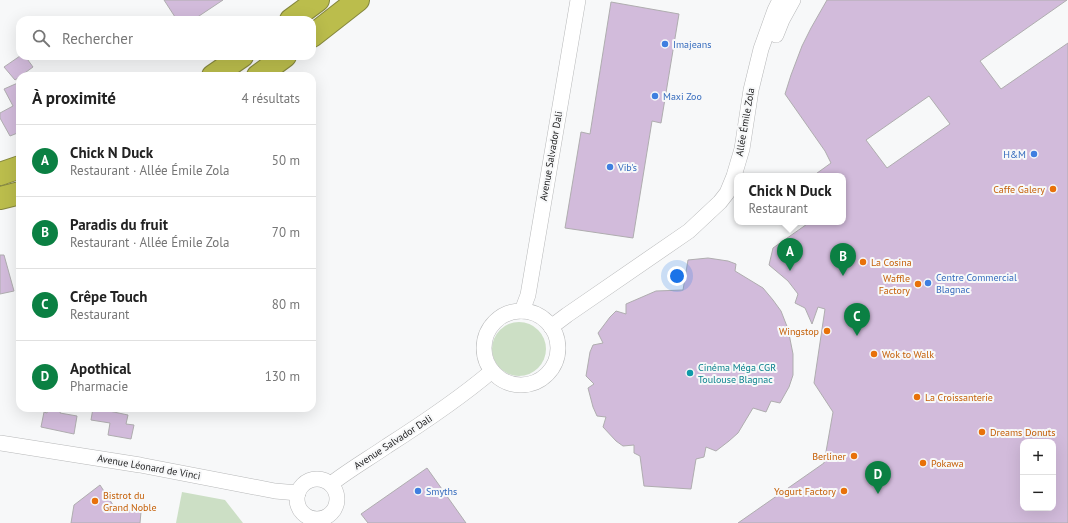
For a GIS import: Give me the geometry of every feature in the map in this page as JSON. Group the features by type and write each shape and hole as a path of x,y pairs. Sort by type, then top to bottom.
{"highway":[{"path":"296,16 318,0"},
{"path":"316,33 358,0"},
{"path":"218,72 236,60"},
{"path":"263,72 280,60"},
{"path":"0,174 16,168"},
{"path":"0,198 16,194"}],"street":[{"name":"Avenue Salvador Dali","path":"522,311 528,295 578,0"},
{"name":"Allée Émile Zola","path":"735,173 742,149 751,90 761,49 780,0"},
{"name":"Allée Émile Zola","path":"745,173 751,148 757,107 768,60 782,20 792,0"},
{"name":"Allée Émile Zola","path":"551,327 689,231 720,202 727,193 734,176"},
{"name":"Allée Émile Zola","path":"689,231 705,226 729,206 734,198"},
{"path":"522,311 538,316 551,327 556,336 557,356 550,370 539,380 527,385 514,385 501,380 486,362 484,341 488,331 502,316 512,312 522,311"},
{"name":"Avenue Salvador Dali","path":"332,484 346,473 469,391 492,371"},
{"name":"Avenue Léonard de Vinci","path":"0,443 140,465 275,491 298,493"},
{"path":"314,479 320,479 332,484 336,489 337,504 334,512 327,521 314,520 304,515 299,509 297,503 298,493 304,484 314,479"}],"green space":[{"path":"519,322 529,324 538,330 544,339 546,349 544,359 538,368 529,374 519,376 509,374 500,368 494,359 492,349 494,339 500,330 509,324"},
{"path":"182,492 225,500 243,523 176,523"}],"building":[{"path":"164,0 223,0 199,16 174,16"},
{"name":"Centre Commercial Blagnac","path":"827,0 1067,0 980,61 1001,89 1068,43 1068,523 738,523 824,463 833,412 814,383 825,309 818,307 812,324 805,308 795,303 798,294 788,281 769,265 773,248 806,225 846,225 846,173 817,173 831,163 825,151 785,94 802,46","holes":["929,96 950,124 887,168 866,140"]},
{"path":"611,2 679,14 661,123 652,121 633,238 565,228 581,132 590,134"},
{"path":"16,59 16,60 28,60 33,67 26,72 16,72 15,80 4,67"},
{"path":"16,84 16,134 10,136 0,118 0,113 13,106 4,89"},
{"path":"0,255 4,255 14,291 0,294"},
{"name":"Cinéma Méga CGR Toulouse Blagnac","path":"708,258 728,261 736,264 735,271 763,288 781,311 788,329 793,354 793,375 789,387 780,403 771,401 766,412 753,408 738,433 729,441 716,451 706,447 704,457 696,459 691,489 644,486 640,456 634,453 634,445 623,446 616,441 603,427 606,417 597,416 593,407 588,388 594,384 586,376 590,352 593,345 603,343 598,333 616,311 626,314 626,304 656,291 683,290 688,260"},
{"path":"44,412 60,412 77,416 74,434 41,427"},
{"path":"92,412 114,412 128,415 126,424 134,425 131,439 108,435 110,423 91,420"},
{"name":"Smyths","path":"427,468 466,523 368,523 361,514"},
{"name":"Bistrot du Grand Noble","path":"100,485 115,508 141,512 140,523 71,523 74,505"}],"place":[{"name":"Imajeans","path":"665,44"},
{"name":"Maxi Zoo","path":"655,96"},
{"name":"H&M","path":"1034,154"},
{"name":"Vib's","path":"610,167"},
{"name":"Caffe Galery","path":"1053,189"},
{"name":"La Cosina","path":"863,262"},
{"name":"Chick N Duck","path":"790,271"},
{"name":"Paradis du fruit","path":"843,276"},
{"name":"Centre Commercial Blagnac","path":"928,283"},
{"name":"Waffle Factory","path":"918,284"},
{"name":"Wingstop","path":"827,331"},
{"name":"Crêpe Touch","path":"857,336"},
{"name":"Wok to Walk","path":"874,354"},
{"name":"Cinéma Méga CGR Toulouse Blagnac","path":"690,373"},
{"name":"La Croissanterie","path":"917,397"},
{"name":"Dreams Donuts","path":"982,432"},
{"name":"Berliner","path":"854,456"},
{"name":"Pokawa","path":"923,463"},
{"name":"Smyths","path":"418,491"},
{"name":"Yogurt Factory","path":"844,491"},
{"name":"Apothical","path":"878,494"},
{"name":"Bistrot du Grand Noble","path":"95,501"}]}
